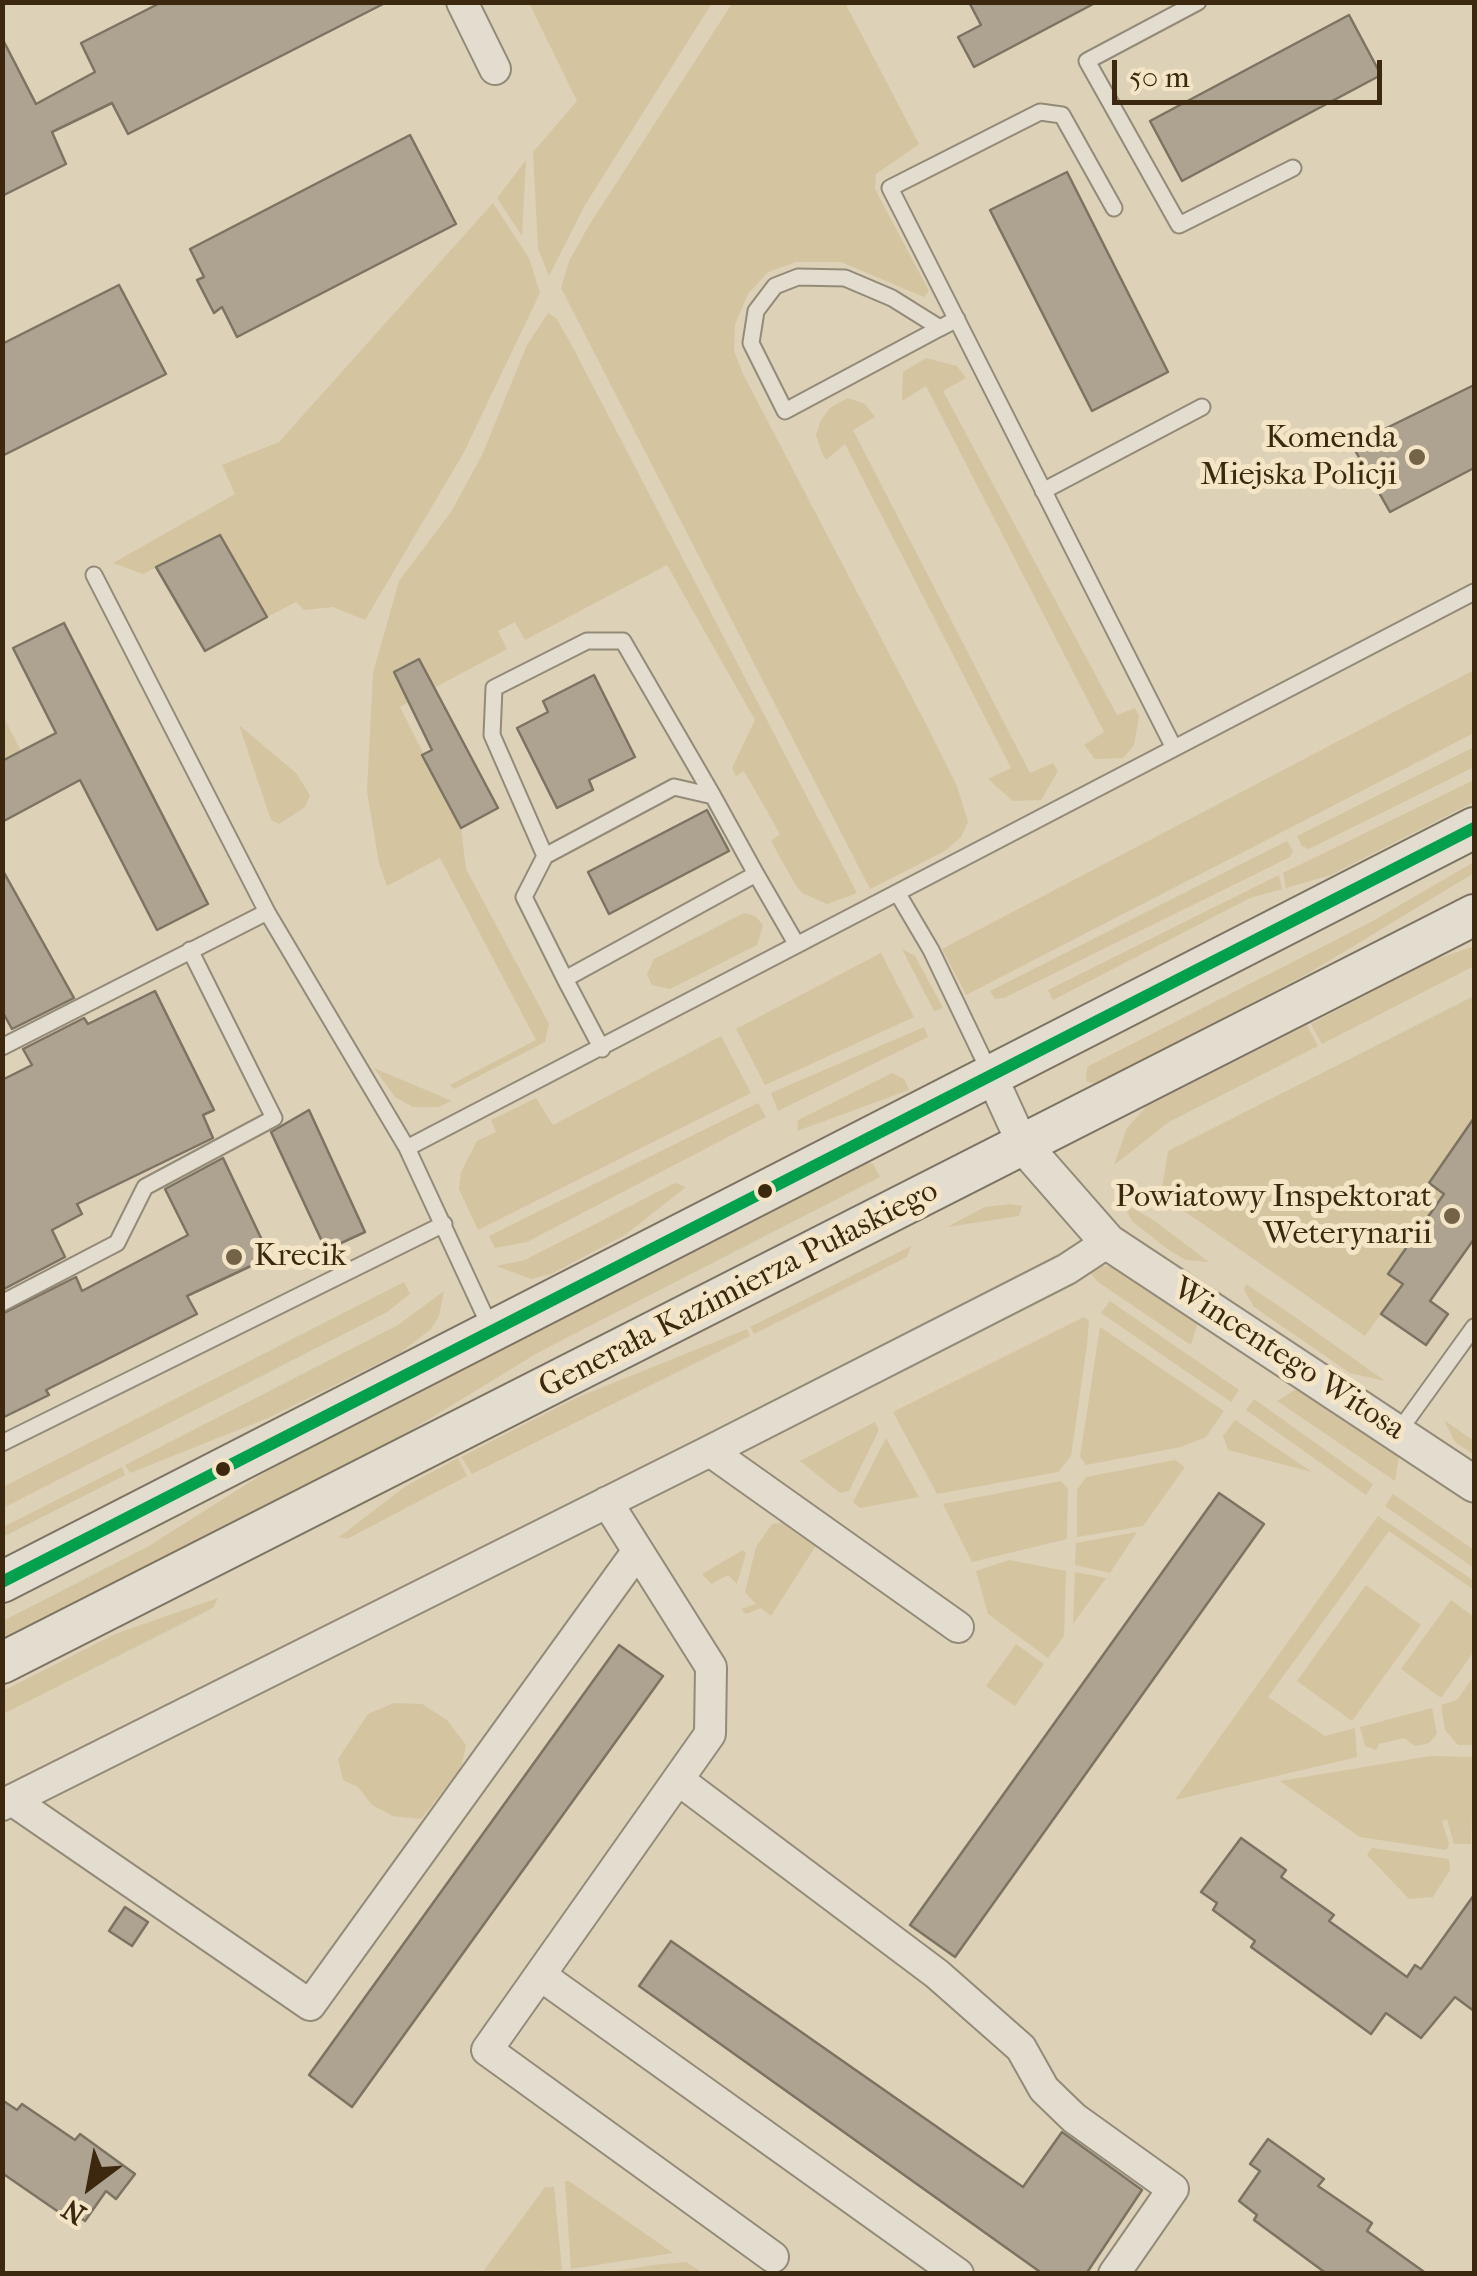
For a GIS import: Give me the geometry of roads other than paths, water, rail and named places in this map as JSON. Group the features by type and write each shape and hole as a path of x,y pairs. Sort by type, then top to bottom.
{"main road":[{"path":"2,1582 1474,828"},
{"name":"Generała Kazimierza Pułaskiego","path":"2,1663 1474,914"}],"street":[{"path":"462,2 495,69"},
{"path":"990,1075 1022,1145"},
{"name":"Wincentego Witosa","path":"1022,1145 1108,1242 1474,1484"},
{"path":"637,1552 310,2004 7,1802 1068,1269 1108,1242"},
{"path":"710,1451 958,1627"},
{"path":"607,1502 710,1667 710,1734 486,2050 773,2258"},
{"path":"680,1780 937,1974 1021,2048 1044,2089 1074,2118 1173,2189 1114,2274"},
{"path":"540,1974 958,2274"}],"lane":[{"path":"1198,2 1087,61 1179,225 1293,168"},
{"path":"1114,208 1062,115 1040,112 890,188 1174,748"},
{"path":"940,328 892,298 845,278 798,277 774,286 756,311 751,343 784,411 957,319"},
{"path":"1043,490 1202,407"},
{"path":"94,575 267,912 407,1148 492,1330"},
{"path":"407,1148 1474,592"},
{"path":"545,856 492,736 494,688 586,641 622,641 798,945"},
{"path":"602,1049 524,897 545,856 674,787 713,796"},
{"path":"565,979 756,874"},
{"path":"898,894 931,950 990,1075"},
{"path":"2,1047 267,912"},
{"path":"2,1302 118,1243 145,1187 274,1118 190,950"},
{"path":"2,1443 444,1224"},
{"path":"1399,1431 1474,1328"}],"place":[{"name":"Komenda Miejska Policji","path":"1417,457"},
{"name":"Powiatowy Inspektorat Weterynarii","path":"1452,1216"},
{"name":"Krecik","path":"234,1257"}]}
